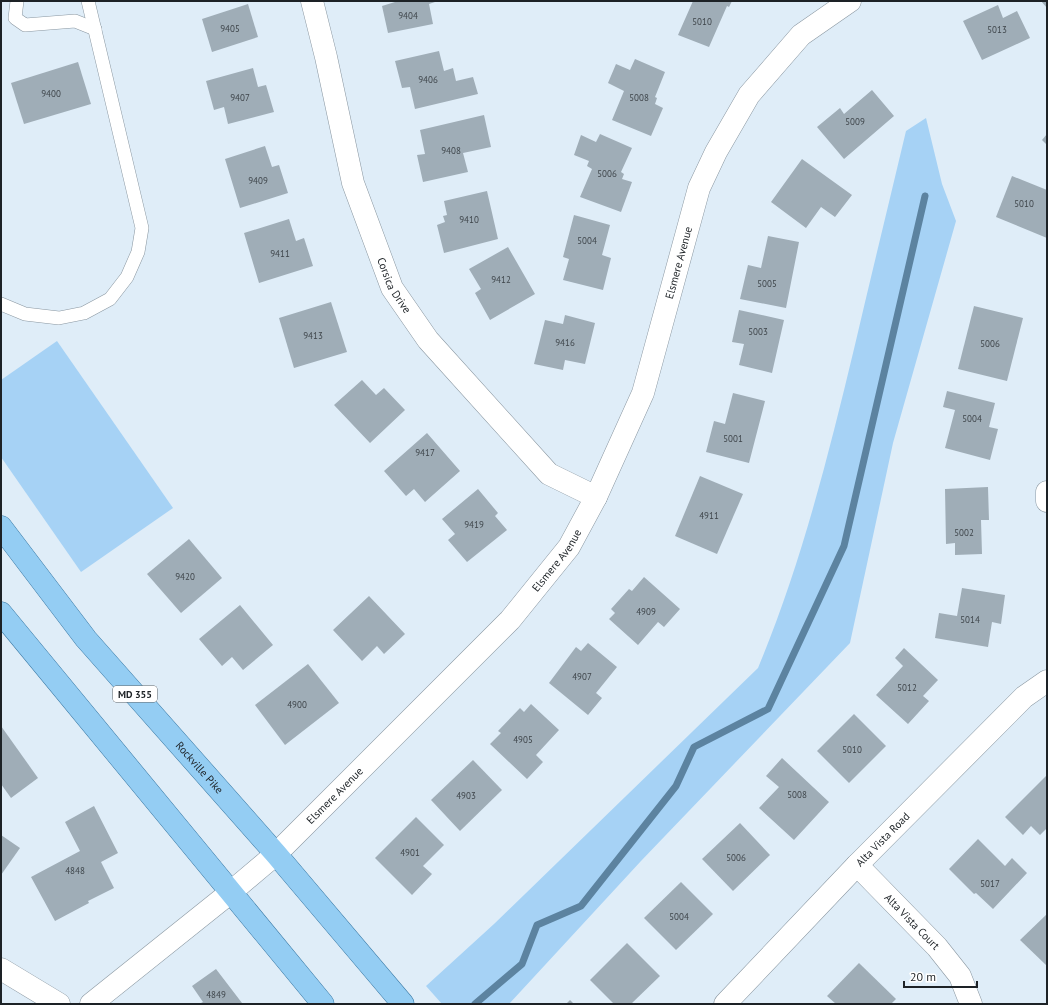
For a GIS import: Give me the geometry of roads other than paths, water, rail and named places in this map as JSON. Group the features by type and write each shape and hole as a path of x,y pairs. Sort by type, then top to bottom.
{"main road":[{"name":"Rockville Pike","path":"1,527 86,639 276,854 403,1004"},
{"path":"1,613 323,1004"}],"street":[{"name":"Corsica Drive","path":"312,1 353,183 392,288 428,340 549,474 596,496"},
{"name":"Elsmere Avenue","path":"91,1004 276,854 510,620 569,547 596,496 643,393 699,188 716,152 749,95 801,35 850,1"},
{"path":"1047,492 1047,501"},
{"name":"Alta Vista Road","path":"725,1004 857,865 1024,697 1047,681"},
{"name":"Alta Vista Court","path":"857,865 937,947 960,976 971,1004"},
{"path":"1,969 59,1004"}],"lane":[{"path":"17,1 15,18 25,25 75,21 95,29"},
{"path":"1,304 25,314 59,318 84,314 110,300 127,277 138,252 142,228 88,1"}],"waterway":[{"path":"475,1004 522,964 537,925 581,906 676,786 694,747 768,709 844,546 925,196"}]}
